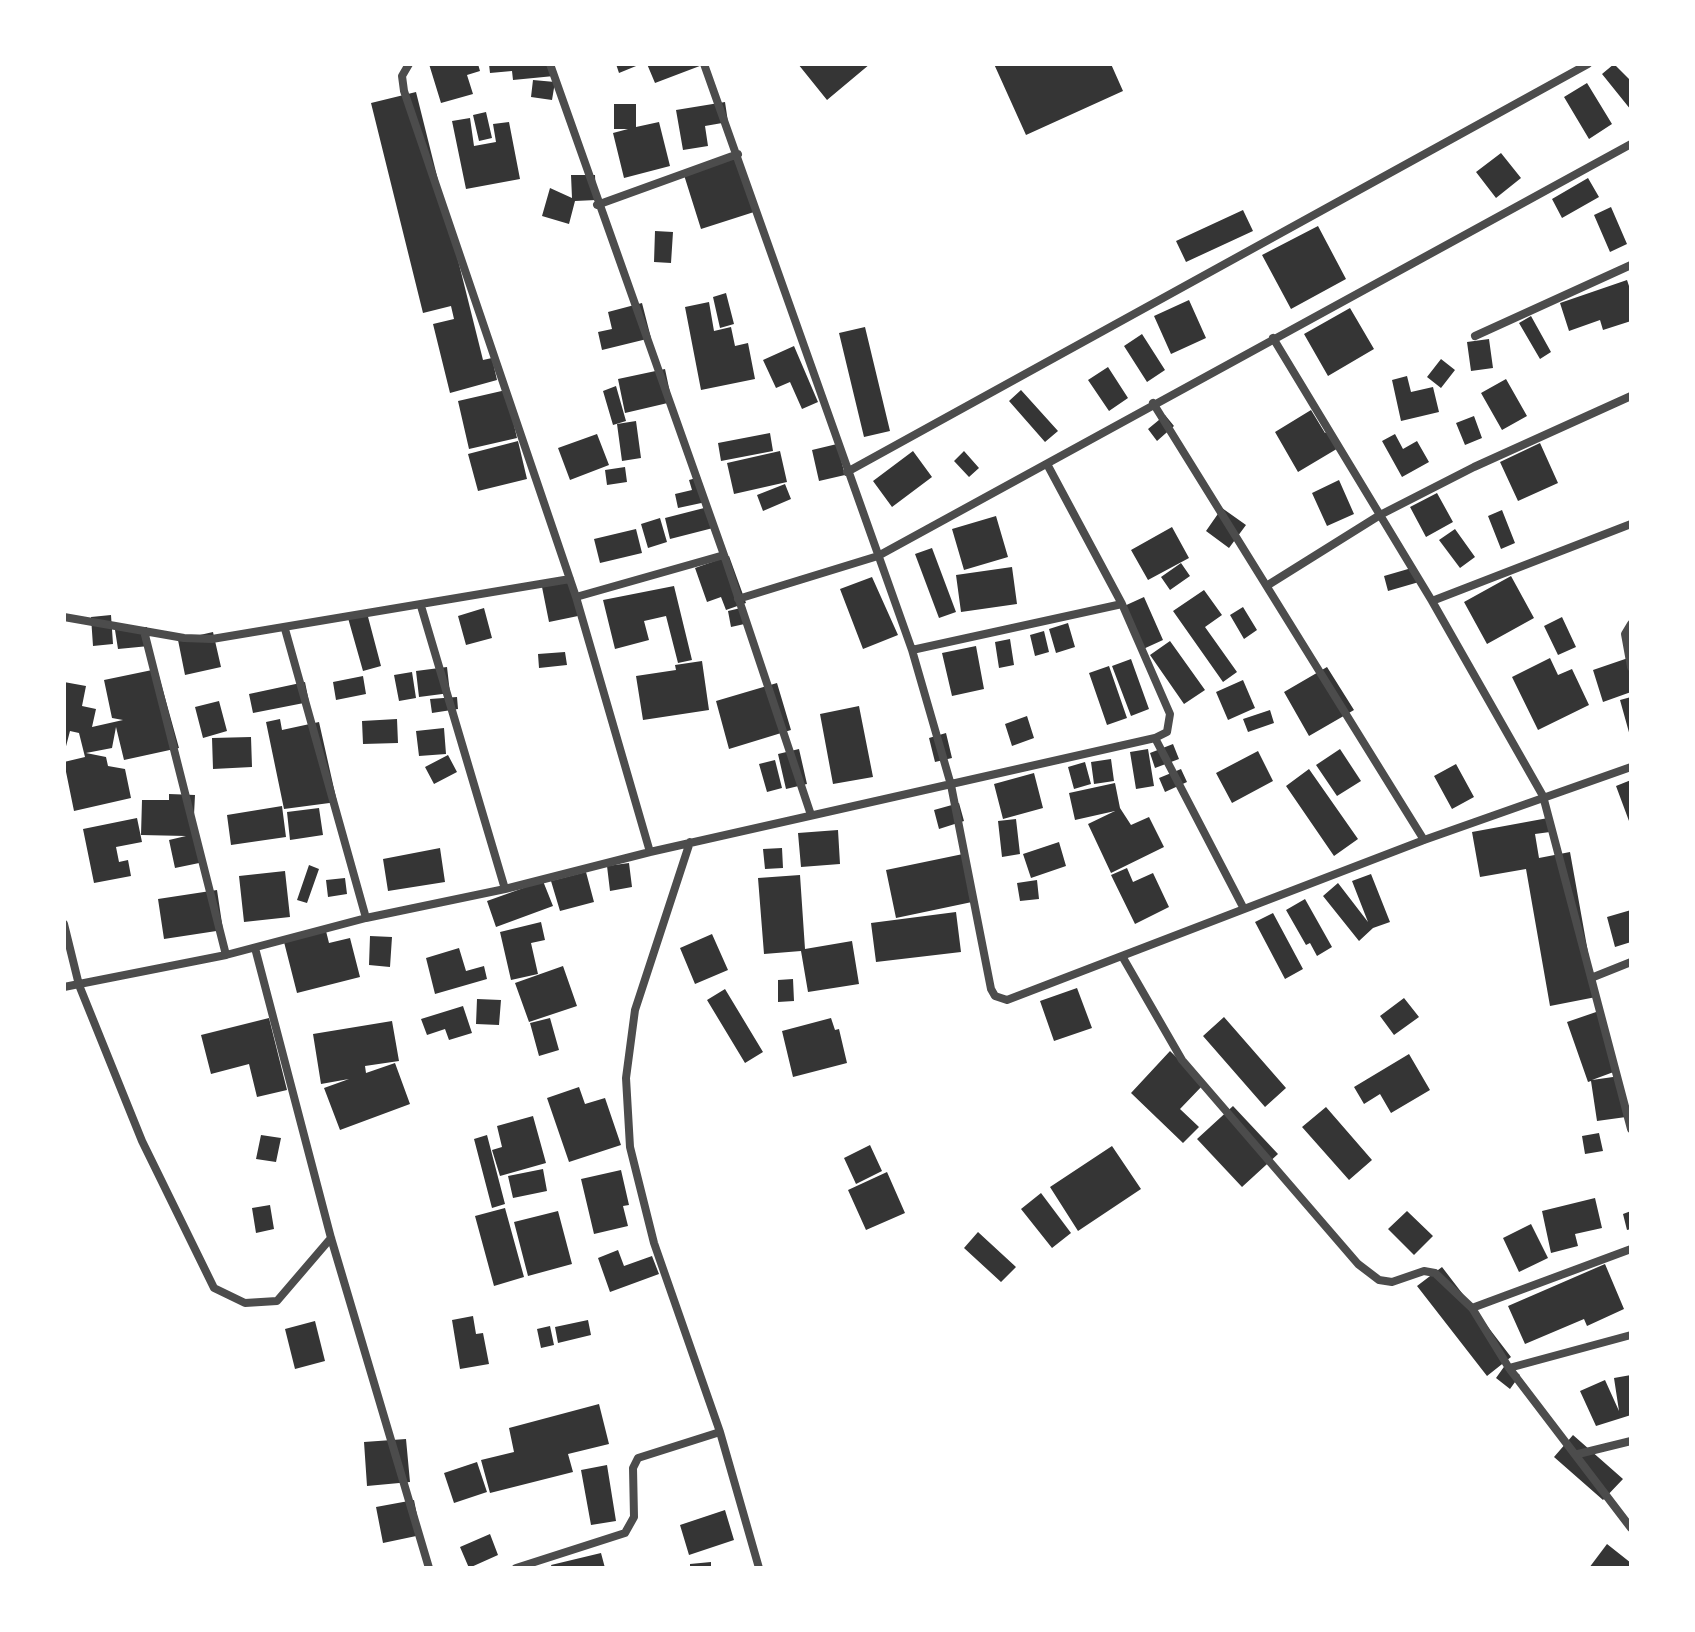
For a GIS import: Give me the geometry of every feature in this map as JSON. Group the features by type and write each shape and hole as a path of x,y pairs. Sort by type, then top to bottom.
{"street":[{"path":"409,64 402,76 404,91 576,597 650,852"},
{"path":"550,64 597,205 724,555 811,815"},
{"path":"704,64 912,650 951,785 991,989 995,996 1007,1000 1424,840 1631,767"},
{"path":"847,472 1588,64"},
{"path":"738,599 878,556 1273,338 1478,231 1631,144"},
{"path":"597,205 738,154"},
{"path":"1475,336 1631,265"},
{"path":"1273,338 1432,601 1543,796 1631,1129"},
{"path":"1268,585 1380,515 1488,460 1631,396"},
{"path":"1153,403 1424,840"},
{"path":"64,987 226,955 366,918 505,889 690,842 1155,738 1167,732 1170,714 1122,604 1047,464"},
{"path":"1432,601 1631,524"},
{"path":"576,597 724,555"},
{"path":"64,617 212,639 570,579"},
{"path":"912,650 1122,604"},
{"path":"421,606 505,889"},
{"path":"1631,624 1625,634 1631,667"},
{"path":"285,629 366,918"},
{"path":"144,631 226,955"},
{"path":"1155,738 1244,909"},
{"path":"690,842 635,1010 626,1078 630,1147 654,1243 720,1432 759,1568"},
{"path":"64,924 79,985 148,1155 214,1288 245,1303 277,1301 331,1238"},
{"path":"255,948 300,1109 331,1238 429,1568"},
{"path":"1122,956 1182,1060 1358,1264 1379,1280 1392,1282 1424,1271 1435,1273 1472,1308 1509,1368 1578,1454 1631,1528"},
{"path":"1591,978 1631,962"},
{"path":"1472,1308 1631,1249"},
{"path":"1509,1368 1631,1335"},
{"path":"516,1568 625,1533 633,1525 633,1468 638,1458 720,1432"},
{"path":"1578,1454 1631,1441"}],"building":[{"path":"429,64 478,64 480,71 467,75 473,94 441,103"},
{"path":"489,64 553,64 554,76 513,80 512,71 490,73"},
{"path":"616,64 641,64 619,73"},
{"path":"647,64 705,64 655,83"},
{"path":"798,64 870,64 827,100"},
{"path":"994,64 1111,64 1123,91 1026,135"},
{"path":"1614,64 1631,81 1631,110 1602,74"},
{"path":"533,80 555,82 552,100 531,97"},
{"path":"1587,83 1612,124 1589,139 1564,97"},
{"path":"416,92 483,360 492,358 497,380 450,393 433,324 454,319 451,306 423,313 371,103"},
{"path":"725,102 728,122 705,126 708,146 683,150 676,110"},
{"path":"614,104 636,104 636,127 659,122 670,166 624,178 613,133 628,129 614,129"},
{"path":"486,112 492,138 479,141 473,115"},
{"path":"470,118 474,146 496,142 493,124 509,122 520,179 466,189 452,121"},
{"path":"1501,153 1521,178 1496,198 1476,172"},
{"path":"736,158 754,212 701,229 684,175"},
{"path":"571,175 595,175 596,200 575,201 569,224 542,216 550,188 572,198"},
{"path":"1588,178 1599,197 1562,218 1552,199"},
{"path":"1611,207 1627,244 1610,252 1594,215"},
{"path":"1243,210 1253,231 1186,262 1176,241"},
{"path":"1318,226 1346,279 1291,309 1262,255"},
{"path":"655,231 673,232 671,263 654,262"},
{"path":"1627,280 1631,292 1631,321 1603,330 1600,320 1569,331 1560,303"},
{"path":"726,293 734,324 720,328 713,297"},
{"path":"1189,300 1206,338 1171,354 1154,316"},
{"path":"709,302 714,331 731,327 735,346 748,343 755,379 701,390 685,307"},
{"path":"642,303 651,338 602,350 598,332 612,329 608,312"},
{"path":"1350,308 1374,349 1328,376 1304,334"},
{"path":"1531,316 1551,352 1540,359 1519,323"},
{"path":"865,327 890,431 864,437 839,333"},
{"path":"1142,334 1165,370 1147,382 1124,346"},
{"path":"1489,339 1493,368 1471,371 1467,342"},
{"path":"794,346 818,402 802,409 790,382 776,388 763,360"},
{"path":"1441,359 1455,370 1441,388 1427,377"},
{"path":"1108,367 1128,398 1109,411 1088,380"},
{"path":"665,369 672,402 625,413 618,379"},
{"path":"1407,376 1411,392 1433,387 1439,412 1401,421 1392,380"},
{"path":"1506,379 1527,416 1502,430 1481,393"},
{"path":"616,386 626,421 613,425 603,391"},
{"path":"506,390 517,438 469,449 458,401"},
{"path":"1021,390 1058,431 1045,442 1009,401"},
{"path":"1311,410 1325,433 1330,430 1340,447 1298,472 1275,432"},
{"path":"1165,415 1174,426 1157,441 1148,429"},
{"path":"1474,416 1482,438 1465,445 1456,423"},
{"path":"636,421 641,458 622,461 617,424"},
{"path":"770,433 773,451 721,461 718,443"},
{"path":"597,434 609,465 570,480 558,448"},
{"path":"1395,434 1403,449 1417,441 1429,462 1402,477 1382,441"},
{"path":"518,441 527,479 478,491 468,454"},
{"path":"1540,443 1558,483 1518,501 1500,462"},
{"path":"837,444 845,475 819,481 812,450"},
{"path":"780,451 787,482 734,494 727,463"},
{"path":"913,451 932,477 892,507 873,481"},
{"path":"964,451 979,468 969,477 954,461"},
{"path":"625,467 627,482 607,485 605,470"},
{"path":"700,477 706,502 678,508 675,494 692,490 689,480"},
{"path":"1339,480 1354,514 1327,526 1312,493"},
{"path":"785,484 791,499 763,511 757,495"},
{"path":"1437,493 1453,522 1426,537 1410,507"},
{"path":"708,507 713,528 670,539 665,518"},
{"path":"1222,508 1246,525 1229,548 1206,531"},
{"path":"1502,510 1515,543 1501,549 1488,516"},
{"path":"996,516 1008,557 964,570 952,529"},
{"path":"660,518 667,542 648,548 641,524"},
{"path":"1172,527 1189,558 1148,580 1131,550"},
{"path":"636,529 642,553 600,563 594,539"},
{"path":"1455,529 1475,557 1460,568 1439,540"},
{"path":"932,548 956,612 939,618 915,554"},
{"path":"729,556 746,603 726,610 721,597 707,602 695,568"},
{"path":"1181,563 1190,576 1170,590 1161,577"},
{"path":"1012,567 1017,604 961,612 956,575"},
{"path":"1415,567 1419,582 1388,591 1384,576"},
{"path":"1511,576 1534,618 1487,644 1464,602"},
{"path":"570,577 578,616 549,622 541,582"},
{"path":"872,577 898,635 863,649 840,589"},
{"path":"674,586 692,660 678,663 666,616 644,621 649,640 615,649 603,600"},
{"path":"1204,590 1222,615 1205,627 1237,672 1223,682 1173,611"},
{"path":"1144,597 1163,640 1141,650 1122,607"},
{"path":"745,607 749,623 731,627 728,611"},
{"path":"1243,607 1257,630 1244,639 1230,615"},
{"path":"484,608 492,638 466,645 458,616"},
{"path":"367,613 381,666 363,671 348,618"},
{"path":"111,615 113,644 93,646 91,617"},
{"path":"1562,617 1576,647 1558,655 1544,626"},
{"path":"1068,623 1075,647 1056,653 1049,629"},
{"path":"147,627 149,646 118,649 115,630"},
{"path":"1044,631 1049,652 1035,656 1030,635"},
{"path":"213,632 221,667 185,675 178,640"},
{"path":"1010,639 1014,665 999,668 995,642"},
{"path":"1170,641 1205,690 1184,704 1150,655"},
{"path":"976,646 984,689 952,696 942,653"},
{"path":"565,652 567,665 539,668 538,654"},
{"path":"1631,657 1631,692 1603,702 1593,670"},
{"path":"1550,658 1558,675 1572,669 1589,705 1538,730 1512,677"},
{"path":"1131,659 1149,709 1131,716 1112,666"},
{"path":"702,661 709,710 643,720 636,676 676,670 675,665"},
{"path":"1109,666 1127,718 1107,725 1089,673"},
{"path":"447,667 450,693 419,697 416,671"},
{"path":"1327,667 1354,710 1309,736 1284,692"},
{"path":"157,669 179,748 124,760 116,727 112,748 86,753 106,757 108,766 125,769 131,798 74,811 64,762 85,757 79,733 70,731 64,754 64,682 86,686 82,706 96,709 92,727 123,720 112,718 104,680"},
{"path":"412,672 416,698 399,701 394,675"},
{"path":"363,676 366,694 336,700 333,682"},
{"path":"1243,680 1255,708 1228,720 1216,692"},
{"path":"305,682 309,702 253,713 249,694"},
{"path":"777,683 791,730 729,749 716,701"},
{"path":"457,697 458,709 432,713 430,699"},
{"path":"1631,697 1631,736 1630,736 1620,700"},
{"path":"219,701 227,731 203,738 195,707"},
{"path":"859,706 873,777 833,784 820,714"},
{"path":"1270,710 1274,723 1248,732 1243,719"},
{"path":"1027,716 1034,738 1012,746 1005,724"},
{"path":"280,719 282,730 319,722 337,802 284,809 266,722"},
{"path":"397,719 398,743 363,744 362,721"},
{"path":"444,728 446,754 419,756 416,731"},
{"path":"946,733 952,758 935,762 929,738"},
{"path":"251,737 252,767 213,769 212,738"},
{"path":"1173,744 1179,759 1155,768 1150,753"},
{"path":"799,749 807,784 786,789 778,754"},
{"path":"1148,749 1154,786 1136,789 1130,752"},
{"path":"1340,749 1361,781 1337,796 1316,765"},
{"path":"1258,751 1273,781 1232,803 1216,773"},
{"path":"448,755 457,772 434,784 425,767"},
{"path":"1111,759 1114,781 1094,784 1091,762"},
{"path":"775,760 782,788 767,792 759,764"},
{"path":"1085,762 1091,784 1074,789 1068,767"},
{"path":"1456,764 1474,797 1452,809 1434,776"},
{"path":"1181,769 1187,782 1165,792 1159,778"},
{"path":"1309,769 1358,839 1334,856 1286,786"},
{"path":"1034,773 1043,808 1003,819 994,784"},
{"path":"1631,780 1631,821 1629,821 1616,786"},
{"path":"1115,783 1120,808 1131,825 1149,817 1164,847 1111,873 1088,824 1115,811 1075,820 1069,793"},
{"path":"169,794 195,795 193,835 204,862 175,868 169,840 186,836 141,835 142,800 169,800"},
{"path":"959,803 964,821 939,829 934,810"},
{"path":"282,806 286,837 231,845 227,815"},
{"path":"319,808 323,835 290,840 287,812"},
{"path":"137,818 142,842 116,847 119,862 128,860 131,876 94,883 83,829"},
{"path":"1548,818 1550,832 1535,834 1539,858 1570,852 1596,997 1550,1006 1526,869 1480,877 1472,832"},
{"path":"1016,819 1020,854 1002,857 998,821"},
{"path":"838,830 840,864 801,867 798,833"},
{"path":"1059,842 1066,866 1031,878 1023,854"},
{"path":"440,848 445,882 388,891 383,859"},
{"path":"782,848 783,868 765,869 763,849"},
{"path":"963,854 972,902 896,918 886,870"},
{"path":"629,863 632,887 610,891 607,866"},
{"path":"309,865 319,869 307,903 297,900"},
{"path":"1127,868 1133,882 1153,873 1169,907 1135,924 1111,875"},
{"path":"285,871 290,917 244,922 239,876"},
{"path":"586,872 594,902 560,911 551,881"},
{"path":"1371,874 1390,922 1373,928 1359,941 1323,896 1338,883 1368,922 1352,881"},
{"path":"800,875 805,949 852,941 859,984 808,992 801,951 764,954 758,878"},
{"path":"345,878 347,894 328,897 326,880"},
{"path":"1037,880 1039,899 1020,901 1017,883"},
{"path":"543,881 553,906 496,927 487,901"},
{"path":"217,890 223,930 164,939 158,899"},
{"path":"1305,899 1332,947 1317,956 1310,943 1306,945 1286,910"},
{"path":"1631,910 1631,942 1615,947 1607,917"},
{"path":"956,912 961,952 876,962 871,923"},
{"path":"1273,913 1303,969 1285,979 1255,922"},
{"path":"541,922 545,940 531,943 538,974 511,980 500,932"},
{"path":"326,931 329,943 350,938 360,977 297,993 284,942"},
{"path":"712,934 728,970 695,984 680,948"},
{"path":"370,936 392,937 390,967 369,965"},
{"path":"459,948 466,971 484,966 487,979 435,994 426,958"},
{"path":"563,966 577,1006 529,1022 515,983"},
{"path":"793,979 794,1001 778,1002 778,980"},
{"path":"1077,988 1092,1028 1054,1041 1040,1001"},
{"path":"725,989 763,1052 745,1063 707,1000"},
{"path":"1404,998 1419,1017 1394,1035 1380,1016"},
{"path":"477,999 501,1000 499,1025 476,1024"},
{"path":"463,1006 472,1033 449,1040 445,1029 427,1035 421,1019"},
{"path":"1599,1011 1619,1070 1592,1080 1620,1076 1626,1117 1597,1121 1591,1081 1588,1082 1567,1022"},
{"path":"1224,1017 1286,1088 1265,1107 1203,1036"},
{"path":"269,1018 287,1090 257,1097 249,1064 211,1074 201,1035"},
{"path":"550,1018 559,1050 539,1056 530,1023"},
{"path":"831,1018 835,1030 839,1029 847,1063 793,1077 782,1031"},
{"path":"392,1021 399,1061 365,1066 366,1073 395,1063 410,1104 340,1130 324,1088 349,1079 321,1084 313,1034"},
{"path":"1170,1051 1204,1084 1180,1109 1199,1127 1183,1143 1131,1093"},
{"path":"1409,1054 1430,1090 1391,1113 1380,1094 1364,1104 1354,1087"},
{"path":"579,1087 585,1104 605,1098 621,1145 569,1162 547,1098"},
{"path":"1233,1106 1278,1154 1242,1187 1197,1139"},
{"path":"1326,1107 1372,1160 1349,1180 1302,1127"},
{"path":"533,1116 546,1163 500,1176 492,1150 502,1147 497,1126"},
{"path":"1599,1133 1603,1151 1585,1154 1582,1136"},
{"path":"261,1135 281,1138 276,1162 256,1159"},
{"path":"487,1135 505,1204 492,1208 474,1139"},
{"path":"870,1145 882,1171 856,1184 844,1158"},
{"path":"1112,1146 1141,1189 1078,1231 1050,1187"},
{"path":"543,1169 547,1191 513,1198 508,1176"},
{"path":"621,1170 629,1205 623,1206 628,1226 594,1234 581,1179"},
{"path":"887,1172 905,1213 866,1230 848,1190"},
{"path":"1041,1193 1071,1233 1052,1248 1021,1209"},
{"path":"1595,1198 1602,1228 1575,1234 1578,1246 1551,1253 1542,1211"},
{"path":"270,1205 274,1229 256,1233 252,1208"},
{"path":"505,1208 524,1277 494,1286 475,1216"},
{"path":"558,1211 572,1264 528,1276 514,1222"},
{"path":"1407,1211 1433,1236 1414,1255 1388,1229"},
{"path":"1631,1211 1631,1229 1627,1230 1623,1214"},
{"path":"1531,1224 1548,1258 1519,1272 1503,1238"},
{"path":"978,1232 1016,1267 1001,1282 964,1248"},
{"path":"618,1250 624,1266 652,1256 659,1274 610,1292 598,1258"},
{"path":"1605,1264 1624,1309 1587,1326 1584,1319 1525,1344 1508,1306"},
{"path":"1442,1267 1511,1357 1487,1376 1417,1286"},
{"path":"473,1316 476,1334 483,1333 489,1364 460,1369 452,1320"},
{"path":"588,1320 591,1335 558,1343 555,1327"},
{"path":"315,1321 325,1361 295,1369 285,1329"},
{"path":"550,1326 554,1345 541,1348 537,1329"},
{"path":"1506,1364 1520,1375 1510,1389 1496,1378"},
{"path":"1631,1375 1631,1415 1596,1426 1580,1391 1605,1380 1619,1411 1614,1378"},
{"path":"599,1404 609,1444 568,1454 573,1472 490,1493 481,1460 514,1452 509,1428"},
{"path":"1573,1435 1623,1479 1603,1500 1554,1457"},
{"path":"406,1439 410,1482 367,1486 364,1442"},
{"path":"477,1462 487,1492 454,1503 444,1473"},
{"path":"607,1465 616,1521 591,1525 581,1470"},
{"path":"414,1500 421,1535 383,1543 376,1507"},
{"path":"725,1510 734,1540 689,1555 680,1525"},
{"path":"490,1534 498,1555 469,1568 460,1547"},
{"path":"1607,1544 1631,1563 1631,1568 1589,1568"},
{"path":"601,1553 605,1568 552,1568 551,1565"},
{"path":"711,1562 711,1568 690,1568 690,1564"}]}
